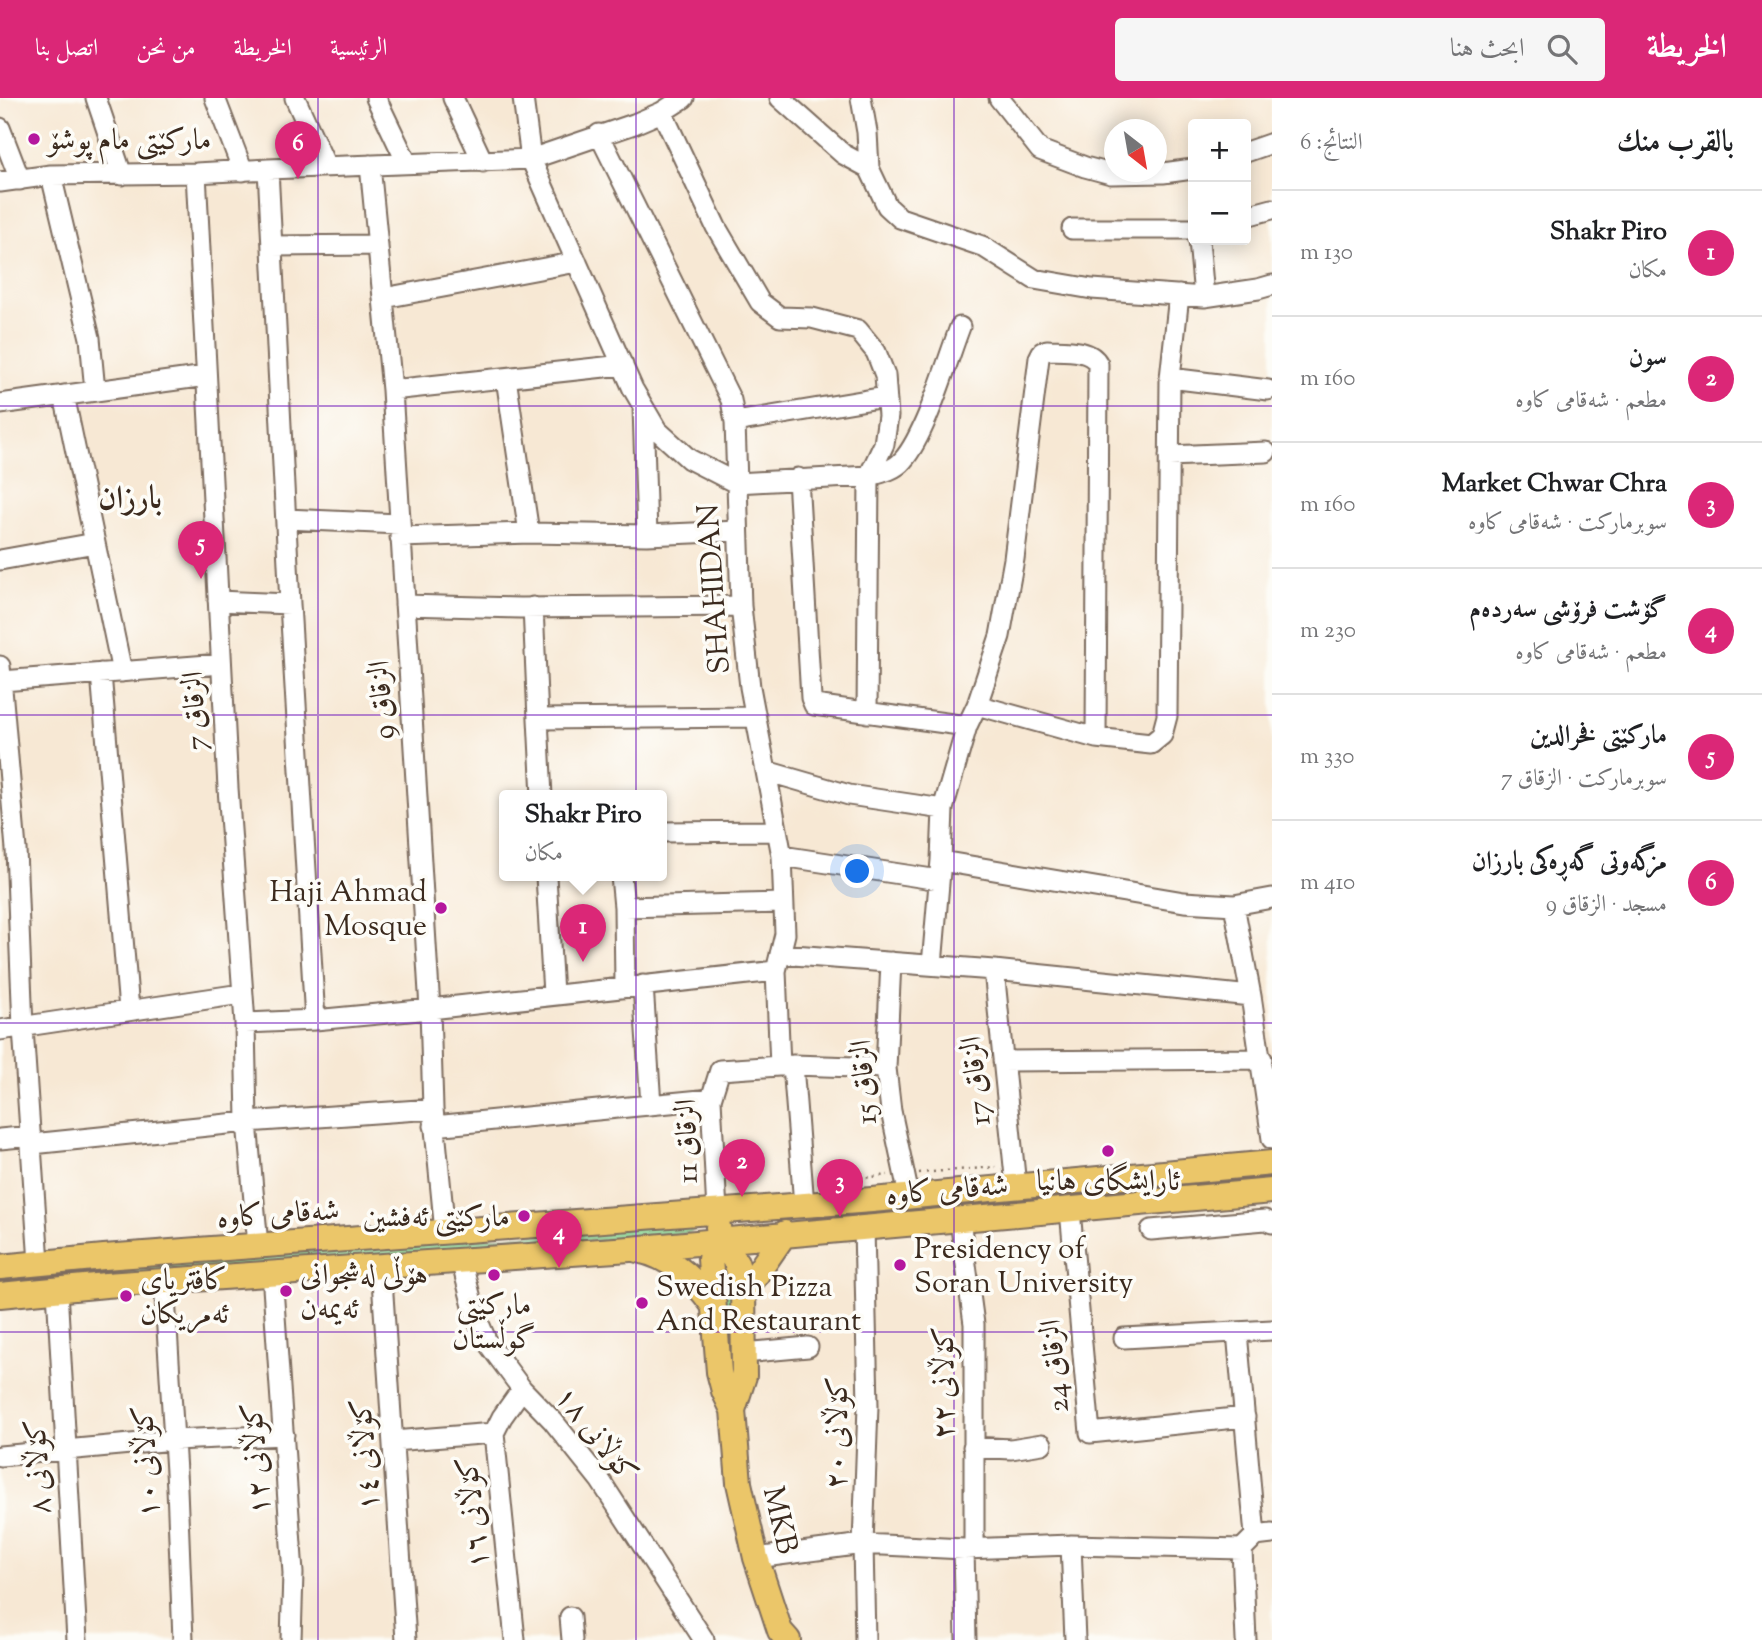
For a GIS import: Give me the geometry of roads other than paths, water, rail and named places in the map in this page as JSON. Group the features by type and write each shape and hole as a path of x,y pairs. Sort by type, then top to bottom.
{"main road":[{"name":"شەقامی کاوە","path":"0,1267 804,1205 1272,1163"},
{"name":"شەقامی کاوە","path":"0,1295 272,1273 630,1249 1272,1191"},
{"path":"717,1212 720,1240 736,1262 743,1283 742,1388 733,1410"},
{"path":"743,1294 785,1233"},
{"path":"720,1240 712,1249 710,1259 713,1305 719,1372 733,1410"},
{"path":"630,1249 659,1256 681,1269 699,1285 713,1305"},
{"name":"MKB","path":"733,1410 740,1483 756,1558 780,1631 788,1640"}],"street":[{"path":"96,98 122,175"},
{"path":"215,98 243,171"},
{"path":"295,98 326,166"},
{"path":"376,98 407,163"},
{"path":"453,98 483,162"},
{"path":"523,98 531,159 633,389 657,430 689,459 736,483 869,476 888,471 903,461 921,431 960,327"},
{"path":"0,182 51,175 196,173 531,159 634,124 662,112 684,98"},
{"path":"780,98 843,155 869,168"},
{"path":"861,98 867,132 869,168 887,206 900,218 982,246 1034,279 1091,289 1204,297 1272,285"},
{"path":"999,98 1040,150 1111,174 1188,170"},
{"path":"662,112 716,227 760,302 780,317 813,318 858,330 876,352 885,376 888,416 884,444 869,476 867,713"},
{"path":"0,128 20,180"},
{"name":"SHAHIDAN","path":"599,134 731,400 736,422 741,606 756,717 782,856 785,934 778,962 804,1205"},
{"path":"1251,150 1272,143"},
{"name":"الزقاق 9","path":"370,165 392,390 430,1009 434,1118 445,1232"},
{"path":"268,169 315,1020"},
{"name":"الزقاق 7","path":"196,173 221,664 245,1023 247,1122 258,1246"},
{"path":"51,175 90,338 95,391"},
{"path":"1251,215 1272,209"},
{"path":"1072,229 1188,229"},
{"path":"272,246 378,245"},
{"path":"1199,245 1204,297"},
{"path":"384,298 577,262"},
{"path":"977,705 1096,738 1151,744 1163,735 1167,716 1170,378 1179,295"},
{"path":"932,965 943,809 967,726 977,705 1000,636 1014,559 1039,358 1042,352 1048,350 1088,354 1095,357 1098,364 1096,738"},
{"path":"392,390 623,365"},
{"path":"0,404 206,376"},
{"path":"506,377 529,533"},
{"path":"1170,378 1268,390"},
{"path":"64,395 121,672"},
{"path":"736,422 886,397"},
{"path":"643,405 647,535"},
{"path":"1169,456 1266,452"},
{"path":"798,478 811,698 814,705 820,708 967,726"},
{"path":"286,519 400,530 647,535 738,531"},
{"path":"0,560 95,543"},
{"path":"218,601 290,604"},
{"path":"405,605 741,606"},
{"path":"533,607 542,790"},
{"path":"39,1263 23,1028 9,898 1,674 101,673 221,664"},
{"path":"101,673 128,1010"},
{"path":"538,719 756,717"},
{"path":"766,771 849,795 943,809"},
{"path":"667,832 777,831"},
{"path":"782,856 940,870 1184,902 1234,905 1272,898"},
{"path":"546,881 553,994"},
{"path":"621,881 651,1105"},
{"path":"624,907 783,903"},
{"path":"1234,905 1262,1059 1272,1139"},
{"path":"245,1023 315,1020 430,1009 634,985 778,962 891,962 1251,996"},
{"name":"الزقاق 15","path":"891,962 886,1068 891,1111 909,1196"},
{"name":"الزقاق 17","path":"994,970 1016,1186"},
{"path":"0,1030 241,994"},
{"path":"1003,1061 1262,1059"},
{"path":"787,1065 886,1068"},
{"name":"الزقاق 11","path":"717,1212 711,1099 720,1070 787,1065"},
{"path":"0,1139 32,1140 247,1122 434,1118 711,1099"},
{"name":"الزقاق 24","path":"1070,1210 1090,1433 1245,1417"},
{"name":"کۆڵانی ٢٢","path":"960,1220 974,1324 973,1447 966,1640"},
{"path":"1151,1230 1265,1220 1272,1223"},
{"name":"کۆڵانی ٢٠","path":"864,1227 867,1406 863,1545 865,1640"},
{"name":"کۆڵانی ١٨","path":"461,1260 475,1314 486,1342 522,1389 554,1421 600,1480 704,1640"},
{"name":"کۆڵانی ١٤","path":"382,1265 406,1640"},
{"name":"کۆڵانی ١٢","path":"272,1273 293,1573 291,1640"},
{"name":"کۆڵانی ١٠","path":"164,1281 183,1640"},
{"name":"کۆڵانی ٨","path":"57,1290 77,1640"},
{"path":"1124,1338 1272,1330"},
{"path":"1237,1332 1256,1540 1246,1640"},
{"path":"744,1353 808,1347"},
{"name":"کۆڵانی ١٦","path":"515,1640 494,1433 522,1389"},
{"path":"393,1441 494,1433"},
{"path":"0,1456 174,1440 284,1435"},
{"path":"973,1447 1010,1449 1042,1444"},
{"path":"756,1558 863,1545 969,1548 1256,1540"},
{"path":"1071,1545 1075,1640"},
{"path":"570,1617 572,1640"}],"place":[{"name":"مارکێتی مام پوشۆ","path":"34,139"},
{"name":"مزگەوتی گەڕەکی بارزان","path":"298,179"},
{"name":"مارکێتی فخرالدین","path":"201,579"},
{"name":"Haji Ahmad Mosque","path":"441,908"},
{"name":"Shakr Piro","path":"583,962"},
{"name":"ئارایشگای هانیا","path":"1108,1151"},
{"name":"سون","path":"742,1197"},
{"name":"مارکێتی ئەفشین","path":"524,1216"},
{"name":"Market Chwar Chra","path":"840,1217"},
{"name":"Presidency of Soran University","path":"900,1265"},
{"name":"گۆشت فرۆشی سەردەم","path":"559,1268"},
{"name":"مارکێتی گوڵستان","path":"494,1275"},
{"name":"هۆڵی لەشجوانی ئەیمەن","path":"286,1291"},
{"name":"کافتریای ئەمریکان","path":"126,1296"},
{"name":"Swedish Pizza And Restaurant","path":"642,1303"}],"district":[{"name":"بارزان","path":"130,497"}]}
